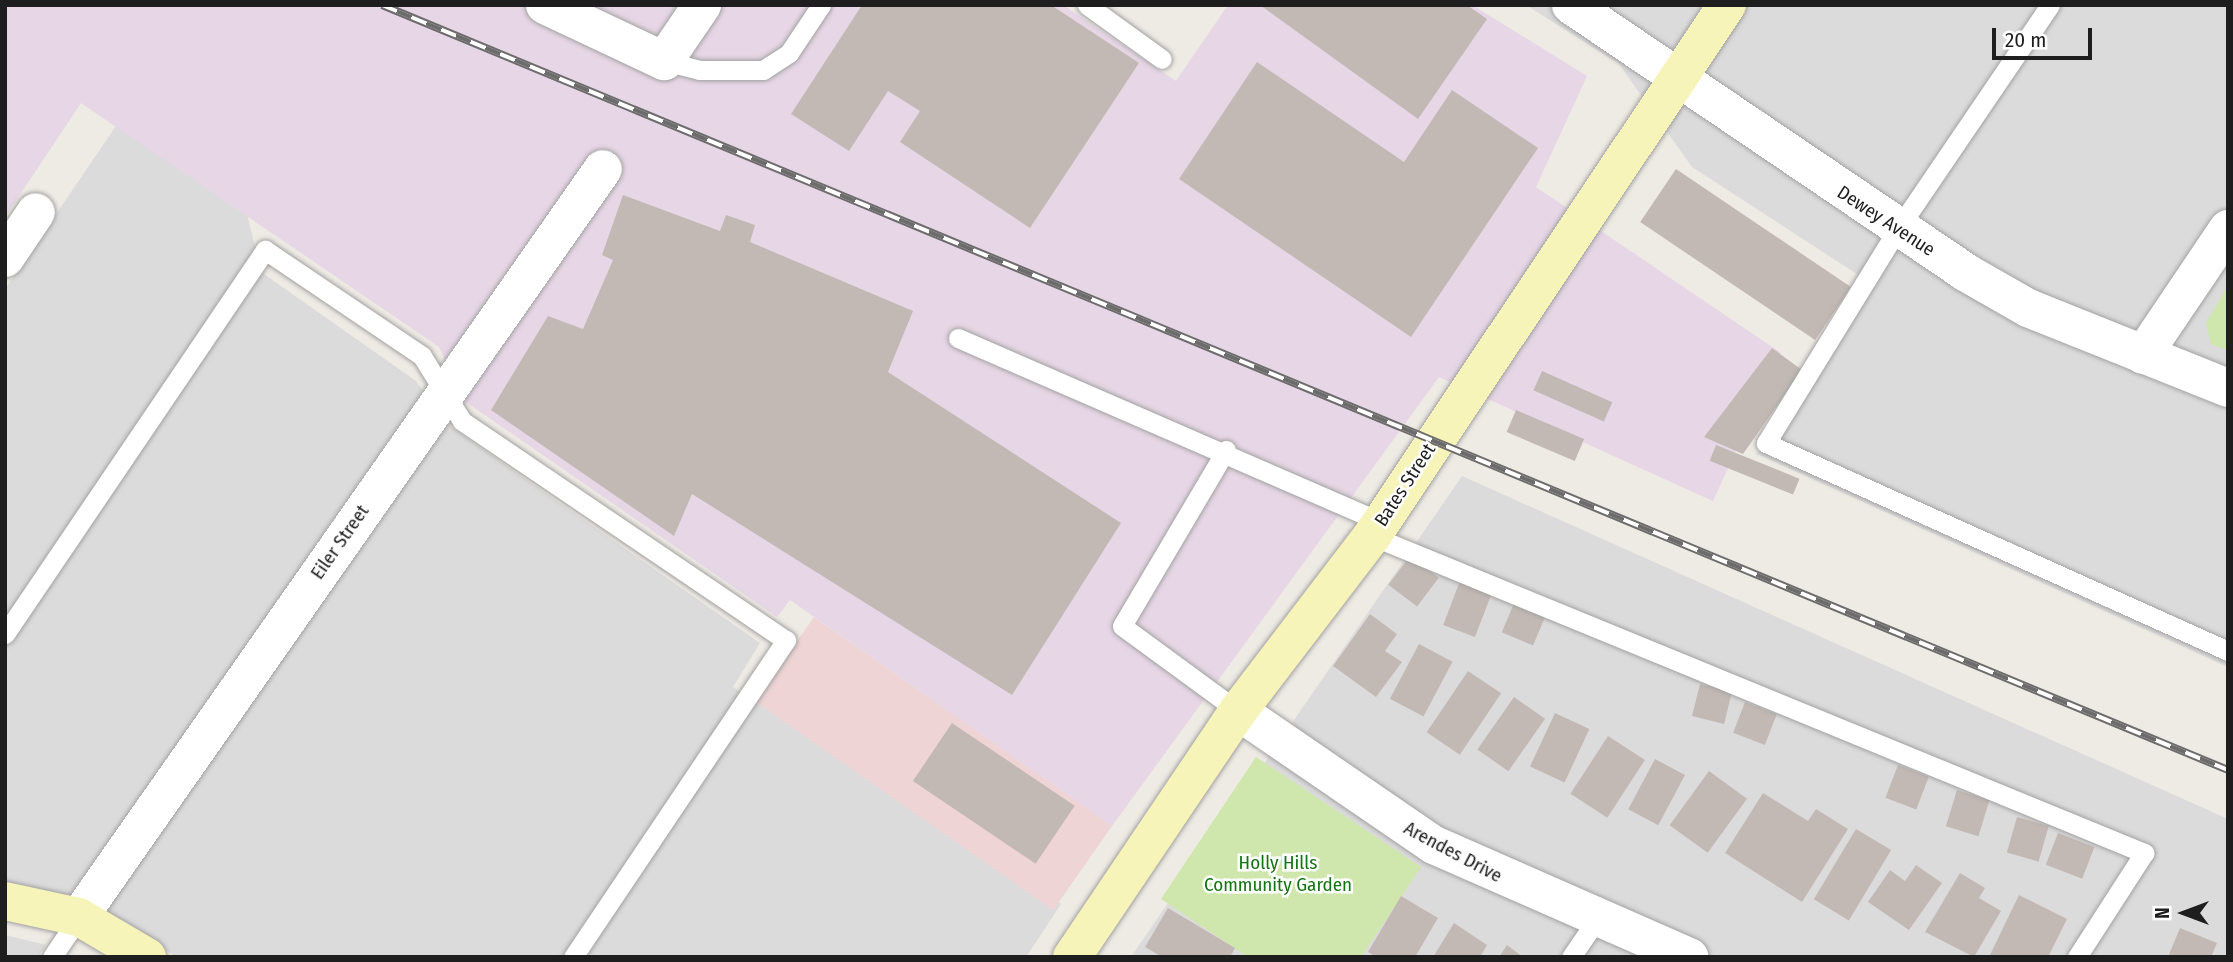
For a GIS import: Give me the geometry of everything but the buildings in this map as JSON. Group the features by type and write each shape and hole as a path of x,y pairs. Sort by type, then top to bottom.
{"main road":[{"name":"Bates Street","path":"1072,957 1238,711 1376,529 1727,5"},
{"path":"5,901 79,917 148,957"}],"street":[{"path":"545,5 664,61 702,5"},
{"name":"Dewey Avenue","path":"1571,5 1897,230 2028,308 2143,355 2226,385"},
{"name":"Eiler Street","path":"79,917 443,393 603,169"},
{"path":"5,258 36,212"},
{"path":"2143,355 2228,229"},
{"name":"Arendes Drive","path":"1238,711 1434,845 1597,919 1689,957"}],"lane":[{"path":"664,61 699,70 763,70 789,53 821,5"},
{"path":"1087,5 1162,59"},
{"path":"2050,5 1897,230 1766,443 2228,650"},
{"path":"5,634 265,250 422,356 462,421 786,640 573,957"},
{"path":"958,338 1226,450 1376,529 2144,853 2077,957"},
{"path":"1226,450 1122,626 1238,711"},
{"path":"52,957 79,917"},
{"path":"1571,957 1597,919"}],"shaded area":[{"path":"5,5 1063,5 1176,81 1228,5 1472,5 1587,76 1536,187 1781,353 1713,501 1439,377 1112,826 790,600 777,617 466,402 439,347 81,103 5,217"},
{"path":"1526,5 2228,5 2228,667 1757,454 1863,278 1692,167 1619,64"},
{"path":"116,126 247,214 261,272 416,381 448,425 760,643 733,687 1061,904 1026,957 176,957 139,932 5,892 5,289"},
{"path":"1462,476 2228,819 2228,957 1131,957"},
{"path":"814,617 1112,826 1053,910 755,701"},
{"path":"5,935 46,945 38,957 5,957"}],"green space":[{"path":"2228,285 2228,348 2224,349 2211,344 2206,323"},
{"name":"Holly Hills Community Garden","path":"1256,757 1421,867 1361,957 1248,957 1161,899"}],"railway":[{"path":"382,5 2228,770"}]}
